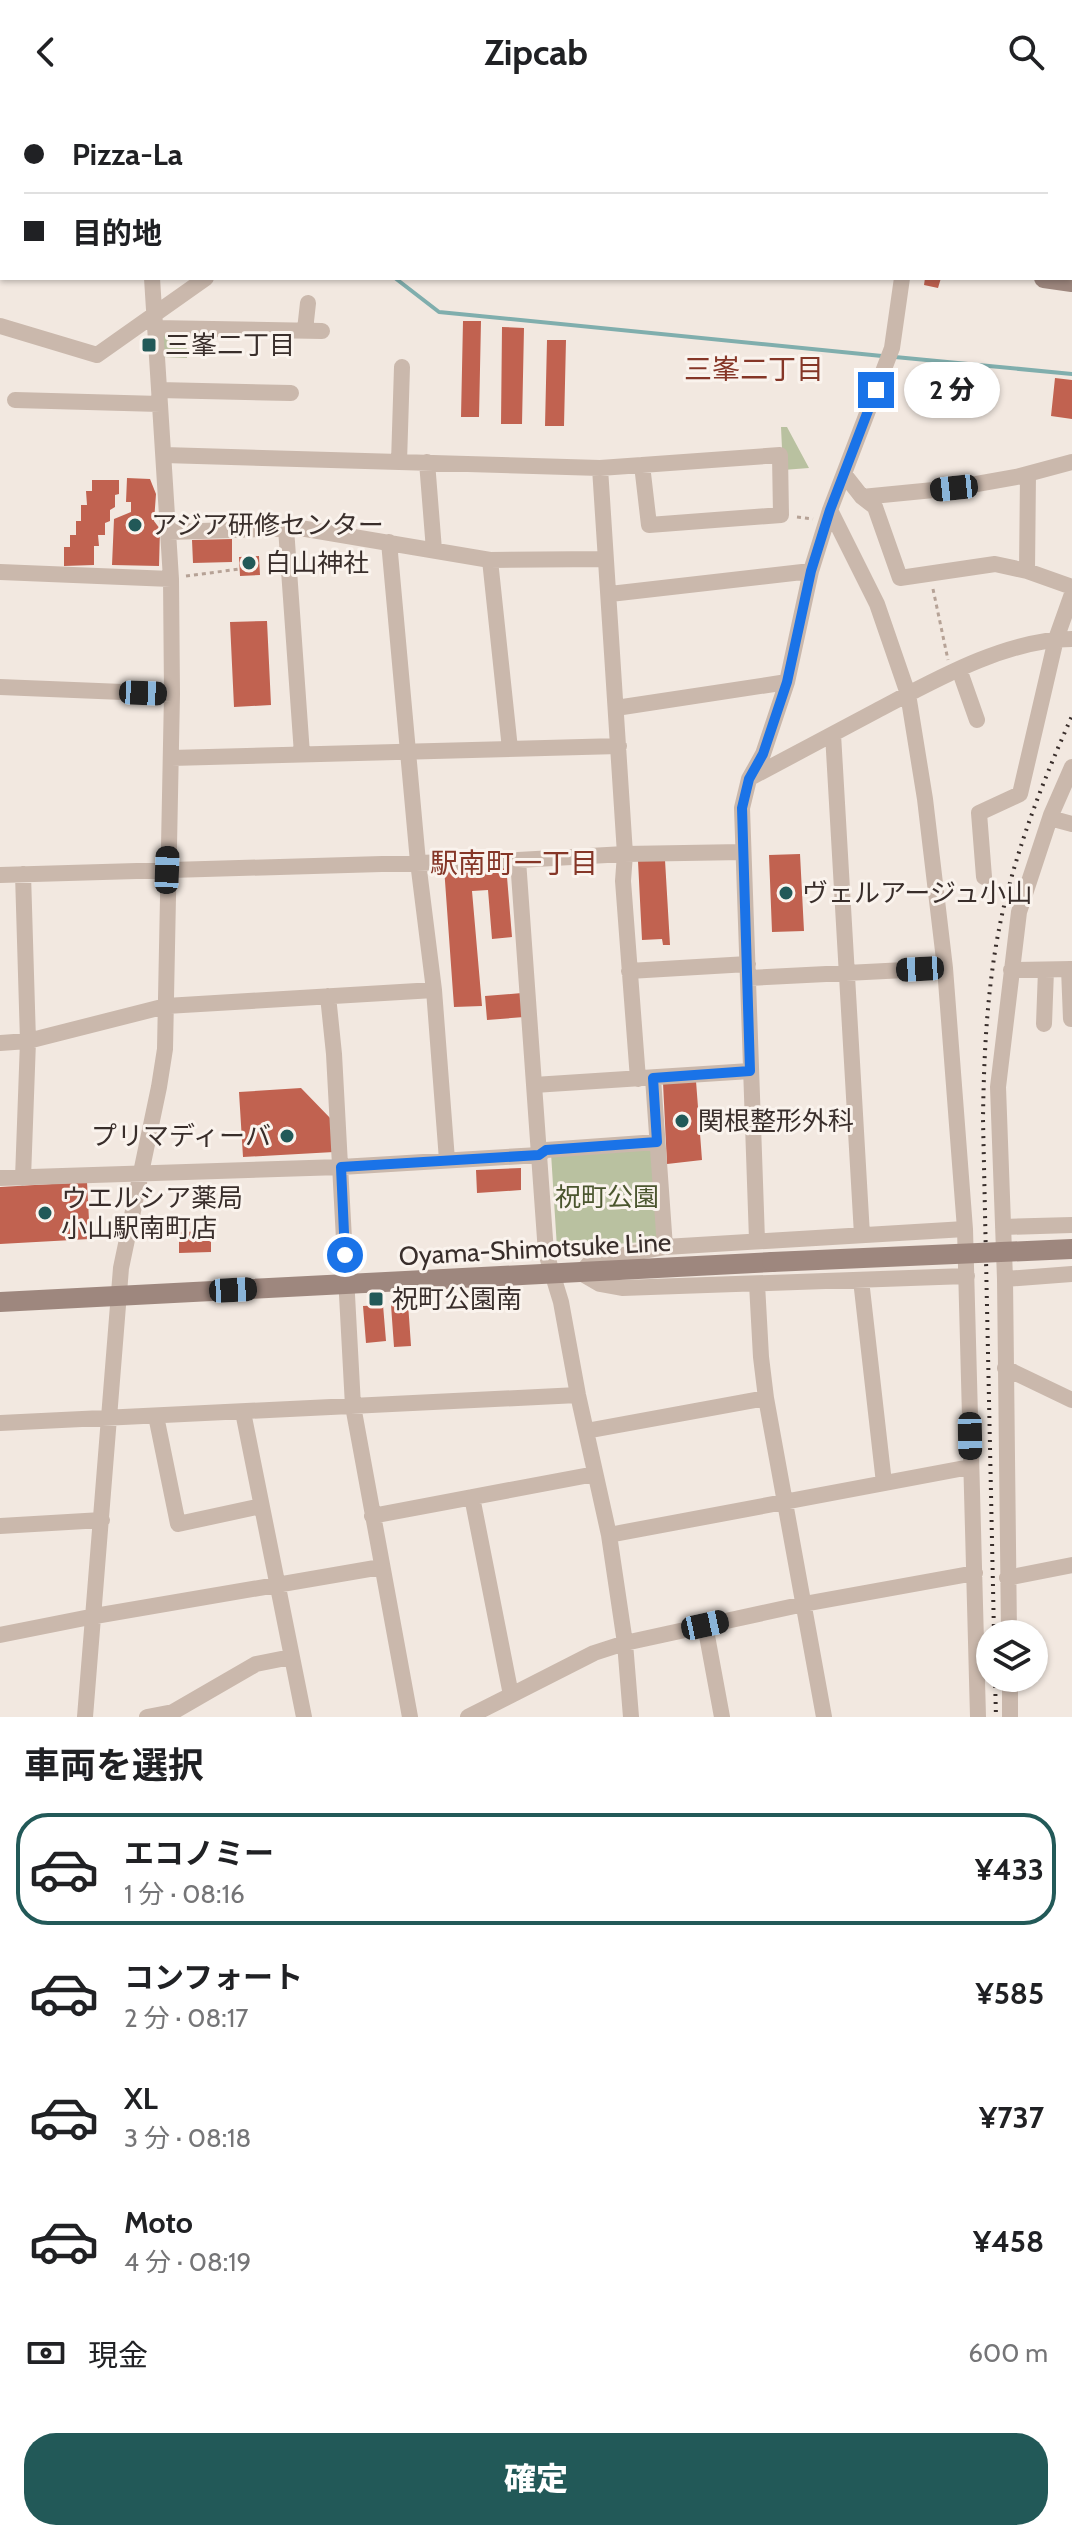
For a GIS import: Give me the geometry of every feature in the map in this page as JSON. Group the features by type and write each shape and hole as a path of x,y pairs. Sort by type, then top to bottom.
{"main road":[{"name":"Oyama-Shimotsuke Line","path":"0,1302 1072,1249"}],"street":[{"path":"85,1717 121,1268 165,1049 172,694 171,579 152,280"},
{"path":"0,326 97,355 154,322 201,280"},
{"path":"757,1240 742,808 749,779 763,754 787,682 811,571 828,515 890,355 902,280"},
{"path":"154,322 314,331 308,303"},
{"path":"399,462 402,367"},
{"path":"15,400 291,393"},
{"path":"164,455 600,468 780,455 781,515 649,525 642,465"},
{"path":"427,462 434,550"},
{"path":"862,497 954,488 1072,462"},
{"path":"600,468 619,746 629,971 657,1142 665,1247"},
{"path":"844,474 862,497 875,507 900,578 995,564 1027,571 1072,587"},
{"path":"1027,571 1028,474"},
{"path":"828,515 877,604 908,694 925,799 945,968 965,1229 978,1717"},
{"path":"286,528 302,754"},
{"path":"169,532 300,528 490,560 605,559"},
{"path":"389,542 418,862 434,990 447,1160"},
{"path":"490,560 510,749"},
{"path":"610,594 811,571"},
{"path":"0,572 171,579"},
{"path":"984,877 979,813 1020,794 1064,639 1072,594"},
{"path":"749,779 955,672 1023,646 1064,639"},
{"path":"955,672 977,720"},
{"path":"616,708 787,682"},
{"path":"0,687 172,694"},
{"path":"833,734 862,1235"},
{"path":"171,758 619,746"},
{"path":"1008,1620 1005,1279 998,1087 1019,912 1050,818 1072,767"},
{"path":"1050,818 1072,824"},
{"path":"0,875 743,852"},
{"path":"518,860 546,1253 561,1302 609,1535 625,1643 631,1717"},
{"path":"23,874 28,1041 23,1178"},
{"path":"629,971 847,974 945,968"},
{"path":"1011,970 1071,969 1071,1019"},
{"path":"1044,1024 1046,970"},
{"path":"0,1043 28,1041 166,1006 434,990"},
{"path":"328,996 341,1167 353,1406 410,1717"},
{"path":"534,1085 750,1071"},
{"path":"0,1178 341,1167 539,1155 546,1150 657,1142"},
{"path":"1003,1227 1072,1225"},
{"path":"965,1229 665,1247 591,1261 581,1273 600,1284 622,1288 967,1276"},
{"path":"1005,1279 1072,1274"},
{"path":"861,1280 884,1483"},
{"path":"757,1284 766,1398 824,1717"},
{"path":"1005,1368 1072,1400"},
{"path":"0,1423 578,1395"},
{"path":"586,1431 766,1398"},
{"path":"243,1412 304,1717"},
{"path":"156,1416 178,1524 261,1506"},
{"path":"609,1535 970,1467"},
{"path":"372,1516 595,1474"},
{"path":"472,1497 511,1695"},
{"path":"0,1526 102,1520"},
{"path":"1007,1578 1072,1565"},
{"path":"0,1635 381,1567"},
{"path":"468,1717 594,1653 625,1643 804,1604 975,1573"},
{"path":"705,1625 722,1717"},
{"path":"147,1717 173,1712 256,1664 291,1657"},
{"path":"1010,1692 1010,1717"}],"path":[{"path":"781,515 828,515"},
{"path":"171,579 240,569"},
{"path":"929,574 955,672"}],"green space":[{"path":"161,332 186,333 187,358 162,357"},
{"path":"781,427 787,427 809,468 783,470"},
{"name":"祝町公園","path":"651,1149 658,1241 557,1248 551,1153"}],"building":[{"path":"925,280 940,280 938,288 924,285"},
{"path":"463,321 481,321 479,417 461,417"},
{"path":"502,327 524,328 522,424 501,424"},
{"path":"547,340 566,340 564,426 545,426"},
{"path":"1055,378 1072,380 1072,419 1051,416"},
{"name":"アジア研修センター","path":"127,478 150,479 156,494 154,521 160,529 159,566 112,565 114,519 131,512 131,502 126,502"},
{"name":"アジア研修センター","path":"92,480 119,480 115,507 110,510 110,521 105,523 105,535 98,535 99,546 94,546 94,565 64,566 64,547 70,547 70,535 76,535 76,521 81,521 81,505 87,505 86,491 92,491"},
{"path":"232,539 232,562 193,563 192,540"},
{"name":"白山神社","path":"259,556 260,575 240,576 239,557"},
{"path":"267,621 271,705 234,707 230,622"},
{"name":"ヴェルアージュ小山","path":"800,854 804,931 772,932 769,855"},
{"path":"665,860 670,945 663,945 662,939 642,940 638,861"},
{"path":"506,865 512,937 492,939 488,890 472,891 482,1006 454,1007 444,867 469,866 469,874 485,874 484,866"},
{"path":"522,993 524,1017 487,1020 485,996"},
{"name":"関根整形外科","path":"696,1081 702,1160 667,1164 663,1083"},
{"name":"プリマディーバ","path":"301,1088 333,1121 334,1152 243,1157 239,1092"},
{"path":"521,1168 521,1190 477,1193 476,1170"},
{"name":"ウエルシア薬局 小山駅南町店","path":"87,1182 90,1239 0,1244 0,1187"},
{"path":"211,1231 211,1252 179,1253 179,1232"},
{"path":"408,1303 411,1346 394,1347 391,1305"},
{"path":"383,1305 386,1341 366,1343 363,1306"}],"waterway":[{"path":"398,280 439,312 882,356"},
{"path":"895,357 1072,374"}],"railway":[{"path":"994,1620 983,1119 988,1006 995,949 1013,871 1072,716"},
{"path":"995,1692 996,1717"}],"place":[{"name":"三峯二丁目","path":"149,345"},
{"name":"アジア研修センター","path":"135,525"},
{"name":"白山神社","path":"249,563"},
{"name":"ヴェルアージュ小山","path":"786,893"},
{"name":"関根整形外科","path":"682,1121"},
{"name":"プリマディーバ","path":"287,1136"},
{"name":"ウエルシア薬局 小山駅南町店","path":"45,1213"},
{"name":"祝町公園南","path":"376,1299"}],"district":[{"name":"三峯二丁目","path":"754,369"},
{"name":"駅南町一丁目","path":"514,863"}],"route":[{"path":"345,1255 341,1167 539,1155 546,1150 657,1142 653,1078 750,1071 742,808 749,779 763,754 787,682 811,571 830,510 876,390"}]}
